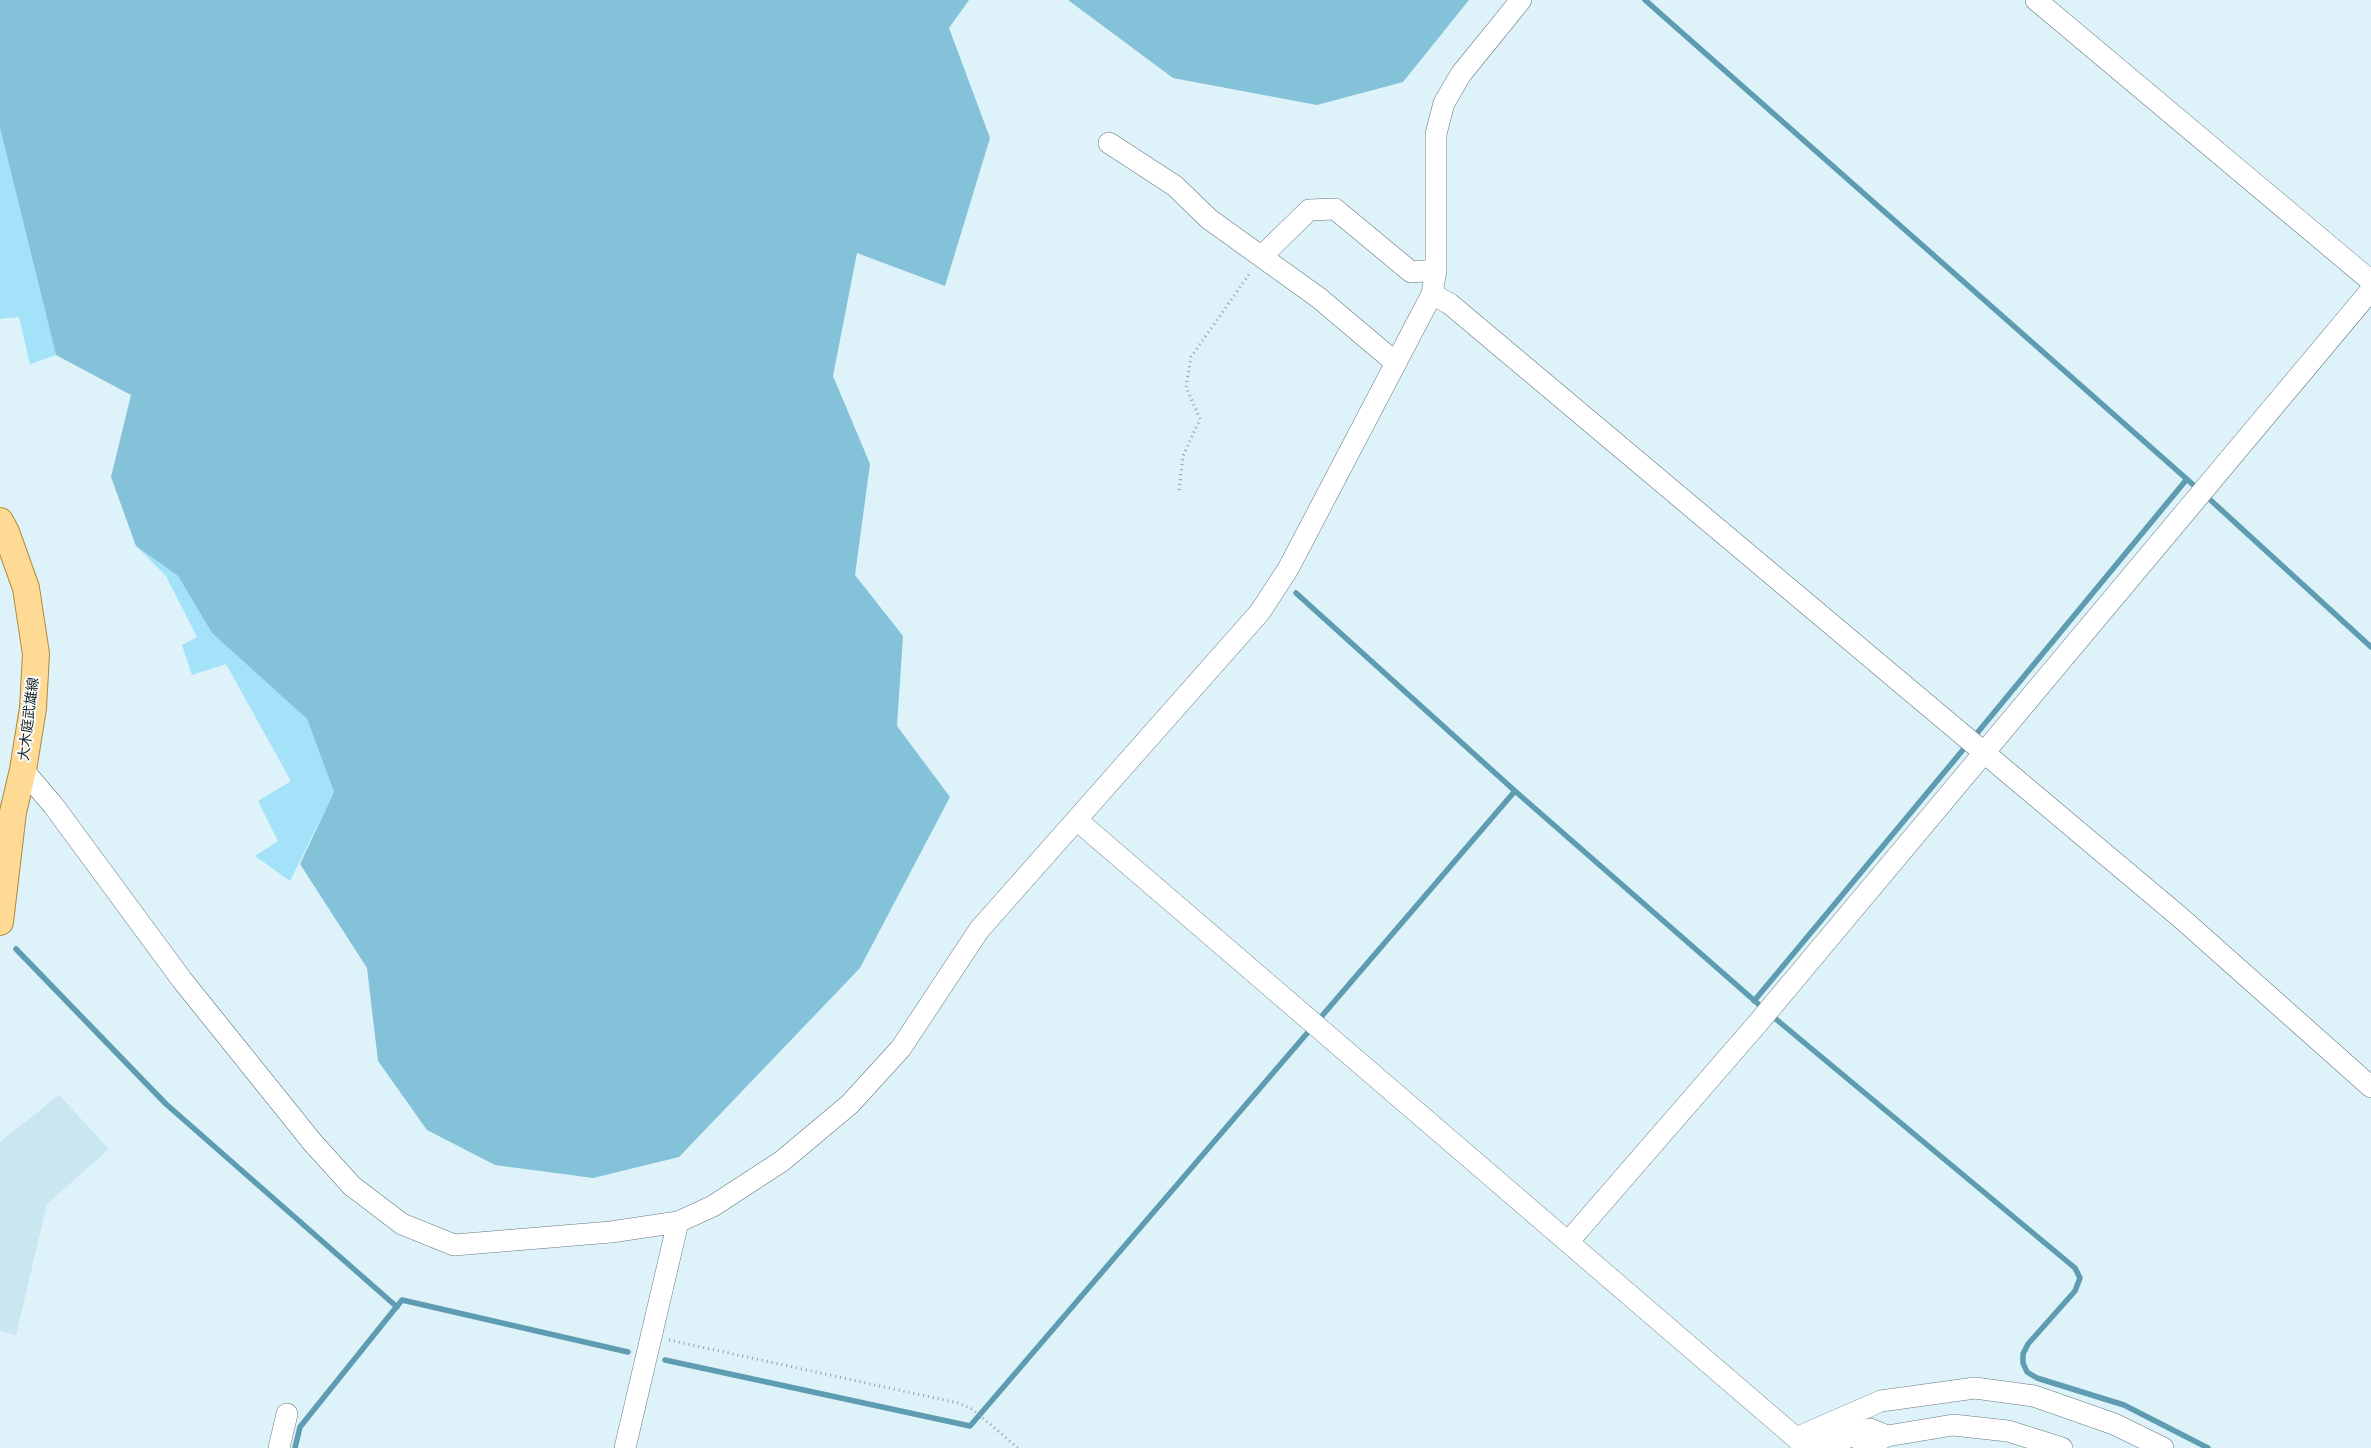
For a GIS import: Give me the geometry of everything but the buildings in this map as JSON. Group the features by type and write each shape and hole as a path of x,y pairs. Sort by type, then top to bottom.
{"main road":[{"name":"大木庭武雄線","path":"0,521 6,532 26,588 36,654 33,708 23,770 6,808 0,922"}],"street":[{"path":"23,770 53,805 182,980 313,1143 352,1186 402,1224 454,1245 611,1232 678,1222 713,1206 782,1160 850,1104 900,1048 979,930 1078,821 1260,612 1288,569 1432,294 1436,270 1436,134 1444,103 1461,74 1521,0"},
{"path":"2036,0 2371,281"},
{"path":"1109,143 1174,186 1210,219 1319,298 1396,363"},
{"path":"1262,256 1309,210 1335,210 1411,272 1436,270"},
{"path":"1568,1242 1758,1023 1974,745 2192,504 2371,290"},
{"path":"1432,294 1450,304 2181,918 2371,1087"},
{"path":"1078,821 1800,1443 1881,1401 1975,1388 2034,1396 2114,1424 2163,1448"},
{"path":"625,1448 678,1222"},
{"path":"279,1448 287,1414"},
{"path":"1863,1448 1887,1436 1953,1425 2008,1431 2062,1448"},
{"path":"1820,1448 1870,1429 1887,1436"}],"path":[{"path":"1179,490 1183,456 1200,419 1186,387 1191,357 1262,256"},
{"path":"652,1336 958,1404 972,1409 1018,1448"}],"shaded area":[{"path":"0,0 969,0 949,28 990,138 945,286 857,253 833,376 870,464 855,575 903,636 897,726 950,797 860,968 679,1157 593,1178 495,1165 427,1130 378,1061 367,968 300,864 334,792 307,719 212,633 178,576 136,546 111,477 131,395 56,355 0,128"},
{"path":"1068,0 1469,0 1403,82 1317,105 1173,78"},
{"path":"0,128 56,355 30,364 19,317 0,319"},
{"path":"136,546 178,576 212,633 307,719 334,792 290,881 255,856 278,841 258,801 291,781 226,664 192,675 182,645 197,637 166,576"},
{"path":"59,1095 109,1149 47,1204 16,1335 0,1331 0,1142"}],"waterway":[{"path":"1645,0 2198,489"},
{"path":"1973,738 2187,479"},
{"path":"2205,495 2371,647"},
{"path":"1296,593 1515,791"},
{"path":"1754,1001 1967,745"},
{"path":"665,1360 970,1426 1515,791 1764,1009"},
{"path":"16,949 166,1104 397,1307"},
{"path":"1771,1015 2075,1268 2080,1278 2075,1291 2028,1344 2023,1354 2023,1363 2027,1372 2037,1378 2124,1405 2208,1448"},
{"path":"295,1448 300,1427 402,1300 628,1352"}]}
